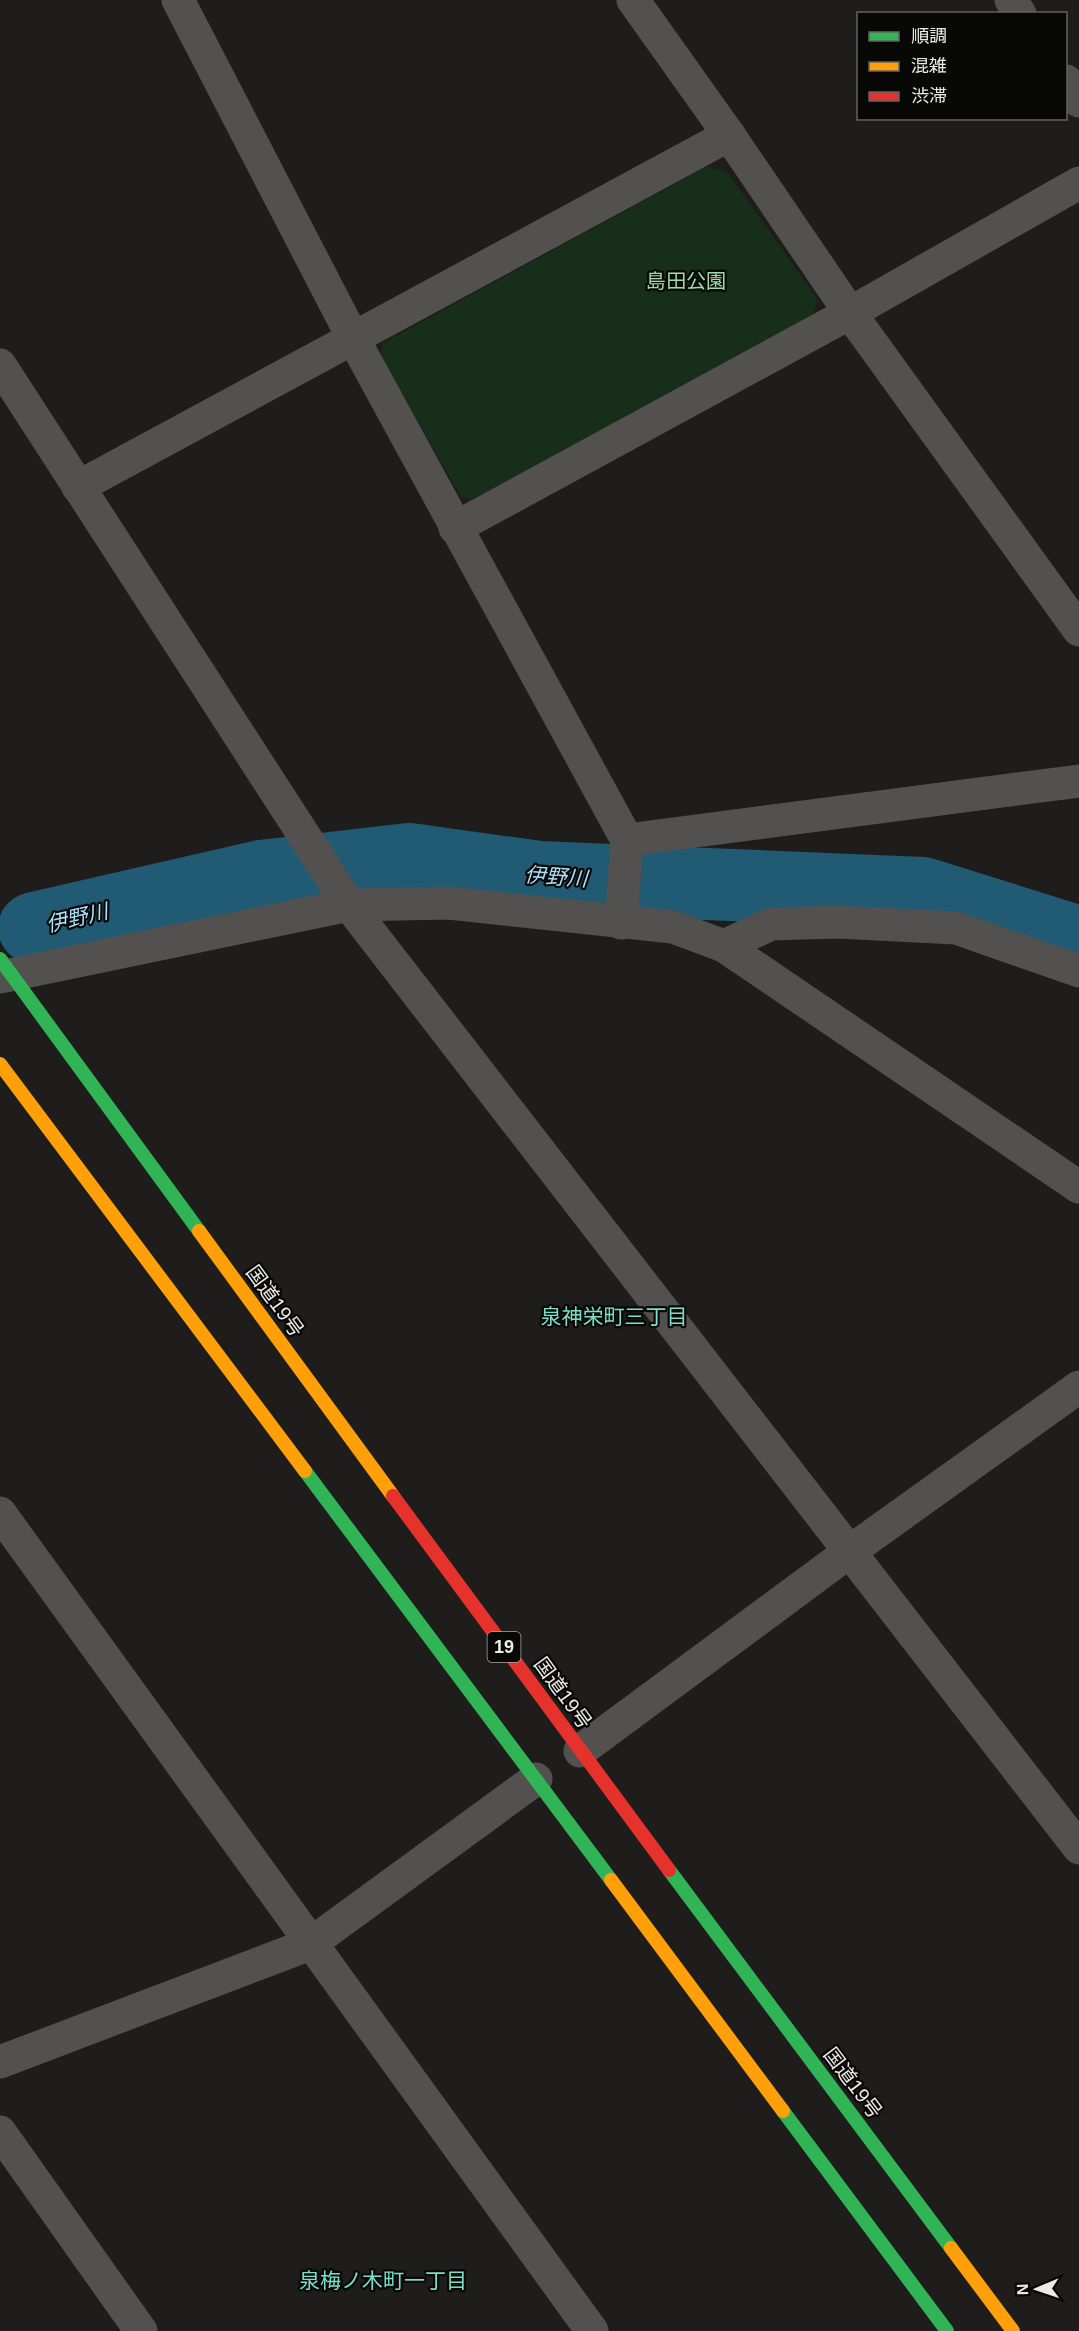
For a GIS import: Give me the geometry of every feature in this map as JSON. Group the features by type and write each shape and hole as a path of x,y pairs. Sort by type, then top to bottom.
{"highway":[{"name":"国道19号","path":"4,970 580,1751 1013,2331"},
{"path":"0,1064 946,2331"}],"street":[{"path":"178,0 353,338 627,840 621,923"},
{"path":"633,0 729,135 850,313 1079,630"},
{"path":"1067,84 1079,101"},
{"path":"78,487 729,135"},
{"path":"455,528 850,313 1079,183"},
{"path":"0,365 349,905 1079,1848"},
{"path":"627,840 1079,781"},
{"path":"4,970 349,905 448,903 673,927 724,946 1079,1187"},
{"path":"724,946 771,924 837,922 956,928 1079,971"},
{"path":"580,1751 849,1552 1076,1394"},
{"path":"0,1513 592,2331"},
{"path":"0,2062 310,1944 536,1779"},
{"path":"0,2132 141,2331"}],"green space":[{"name":"島田公園","path":"707,166 728,173 818,300 812,315 473,499 461,497 380,355 383,343"}],"waterway":[{"name":"伊野川","path":"34,928 261,876 409,859 539,877 923,893 1079,942"}],"traffic: fast":[{"path":"0,959 199,1231"},
{"path":"305,1471 611,1880"},
{"path":"669,1870 951,2248"},
{"path":"783,2111 947,2331"}],"traffic: slow":[{"path":"0,1064 305,1471"},
{"path":"199,1231 393,1496"},
{"path":"611,1880 783,2111"},
{"path":"951,2248 1013,2331"}],"traffic: jam":[{"path":"393,1496 669,1870"}],"district":[{"name":"泉神栄町三丁目","path":"614,1317"},
{"name":"泉梅ノ木町一丁目","path":"383,2281"}]}
